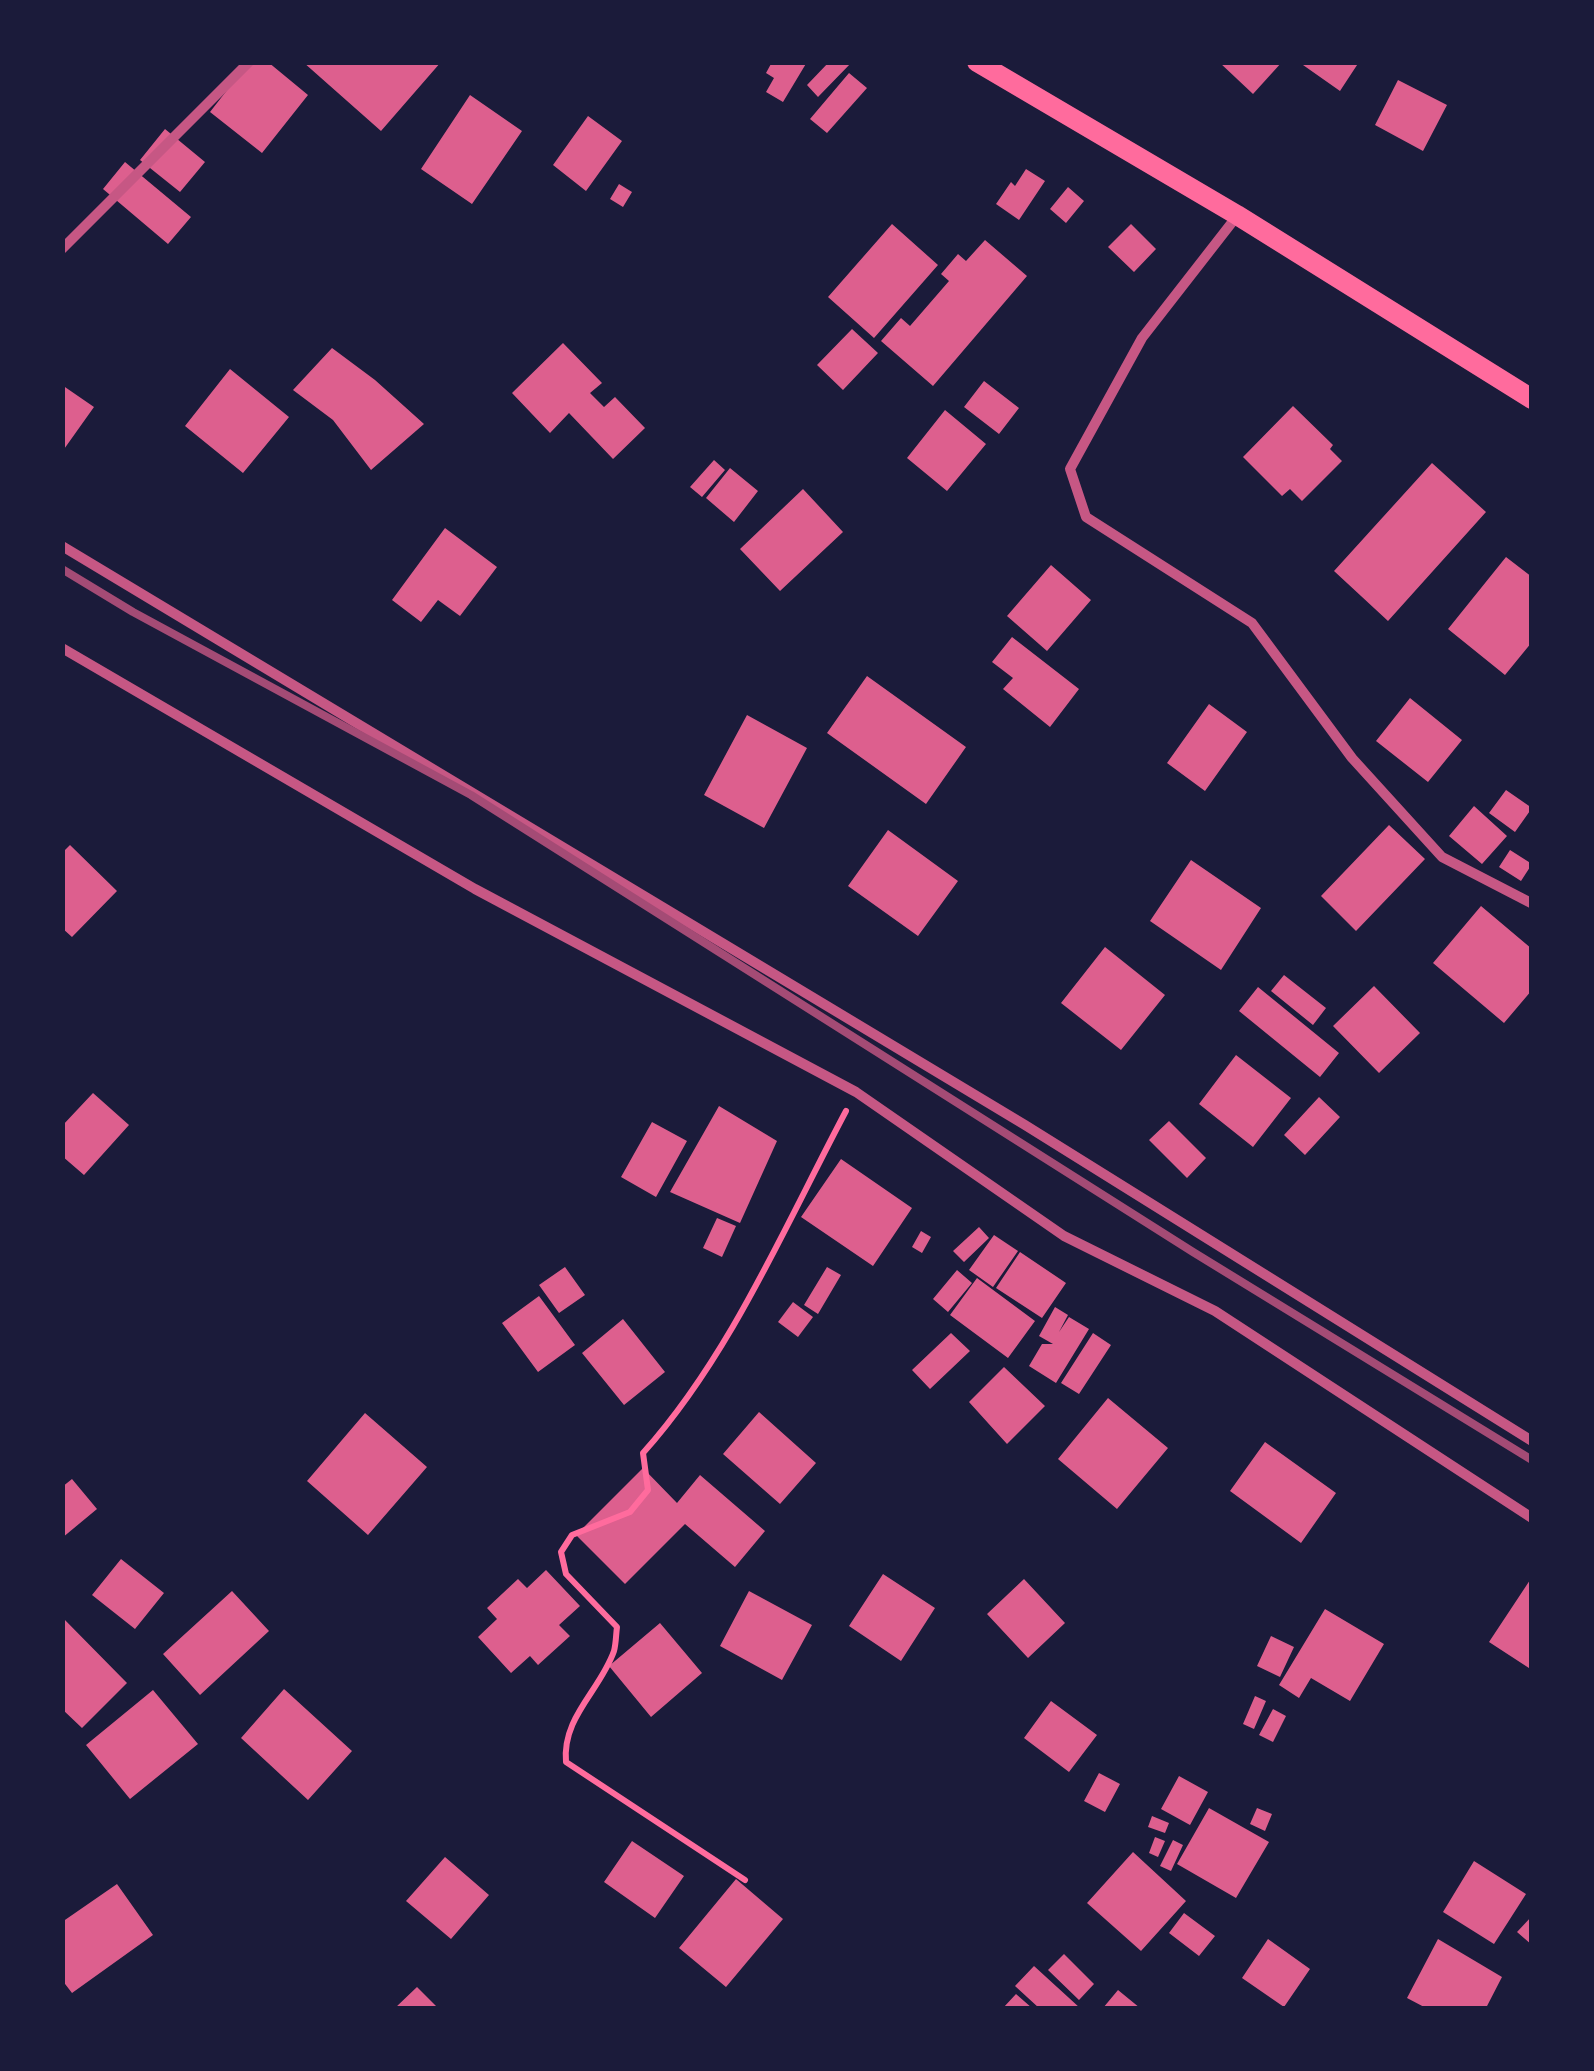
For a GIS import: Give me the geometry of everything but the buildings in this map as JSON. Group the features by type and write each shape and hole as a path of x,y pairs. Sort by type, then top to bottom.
{"main road":[{"path":"977,62 1237,215 1532,399"}],"street":[{"path":"62,249 249,62"},
{"path":"1237,215 1142,338 1091,426 1070,469 1086,517 1252,623 1352,758 1442,857 1531,904"},
{"path":"62,546 1025,1124 1532,1441"},
{"path":"62,648 475,890 856,1092 1064,1236 1214,1311 1532,1518"}],"path":[{"path":"745,1880 566,1762 564,1744 569,1730 614,1650 617,1627 566,1574 561,1552 572,1534 630,1512 648,1490 642,1453 669,1424 715,1357 856,1092"}],"railway":[{"path":"62,569 133,612 471,795 1193,1252 1532,1460"}]}
